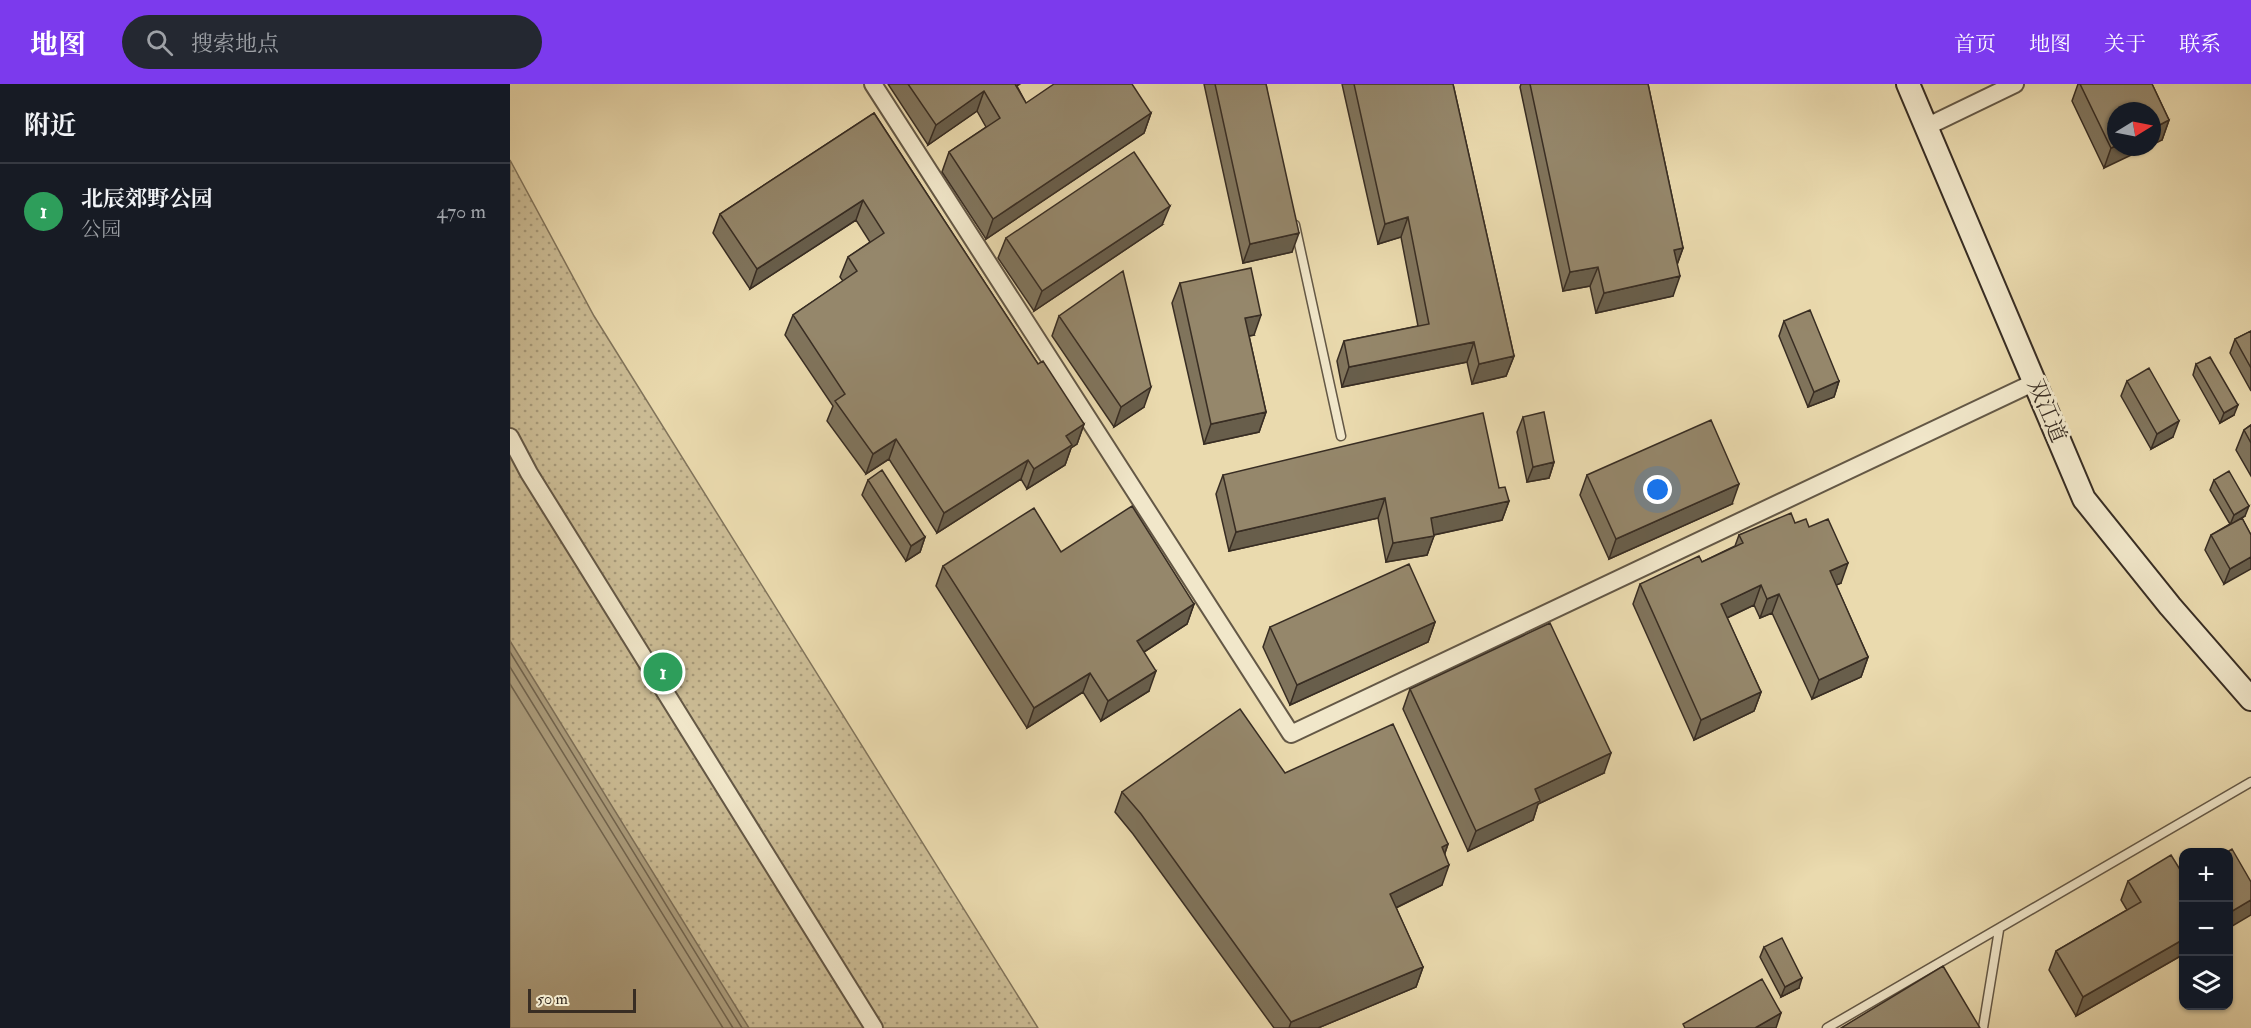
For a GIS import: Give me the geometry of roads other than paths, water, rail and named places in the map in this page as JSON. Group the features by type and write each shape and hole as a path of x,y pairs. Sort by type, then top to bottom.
{"main road":[{"name":"双江道","path":"1908,84 2084,499 2170,606 2249,694"}],"street":[{"path":"873,84 1291,734 2035,382"},
{"path":"1926,127 2015,84"},
{"path":"510,437 536,483 874,1028"}],"lane":[{"path":"1294,220 1341,436"},
{"path":"1827,1028 2251,782"},
{"path":"1983,1028 1999,930"}],"water":[{"path":"510,641 749,1028 510,1028"}],"place":[{"name":"北辰郊野公园","path":"663,672"}]}
